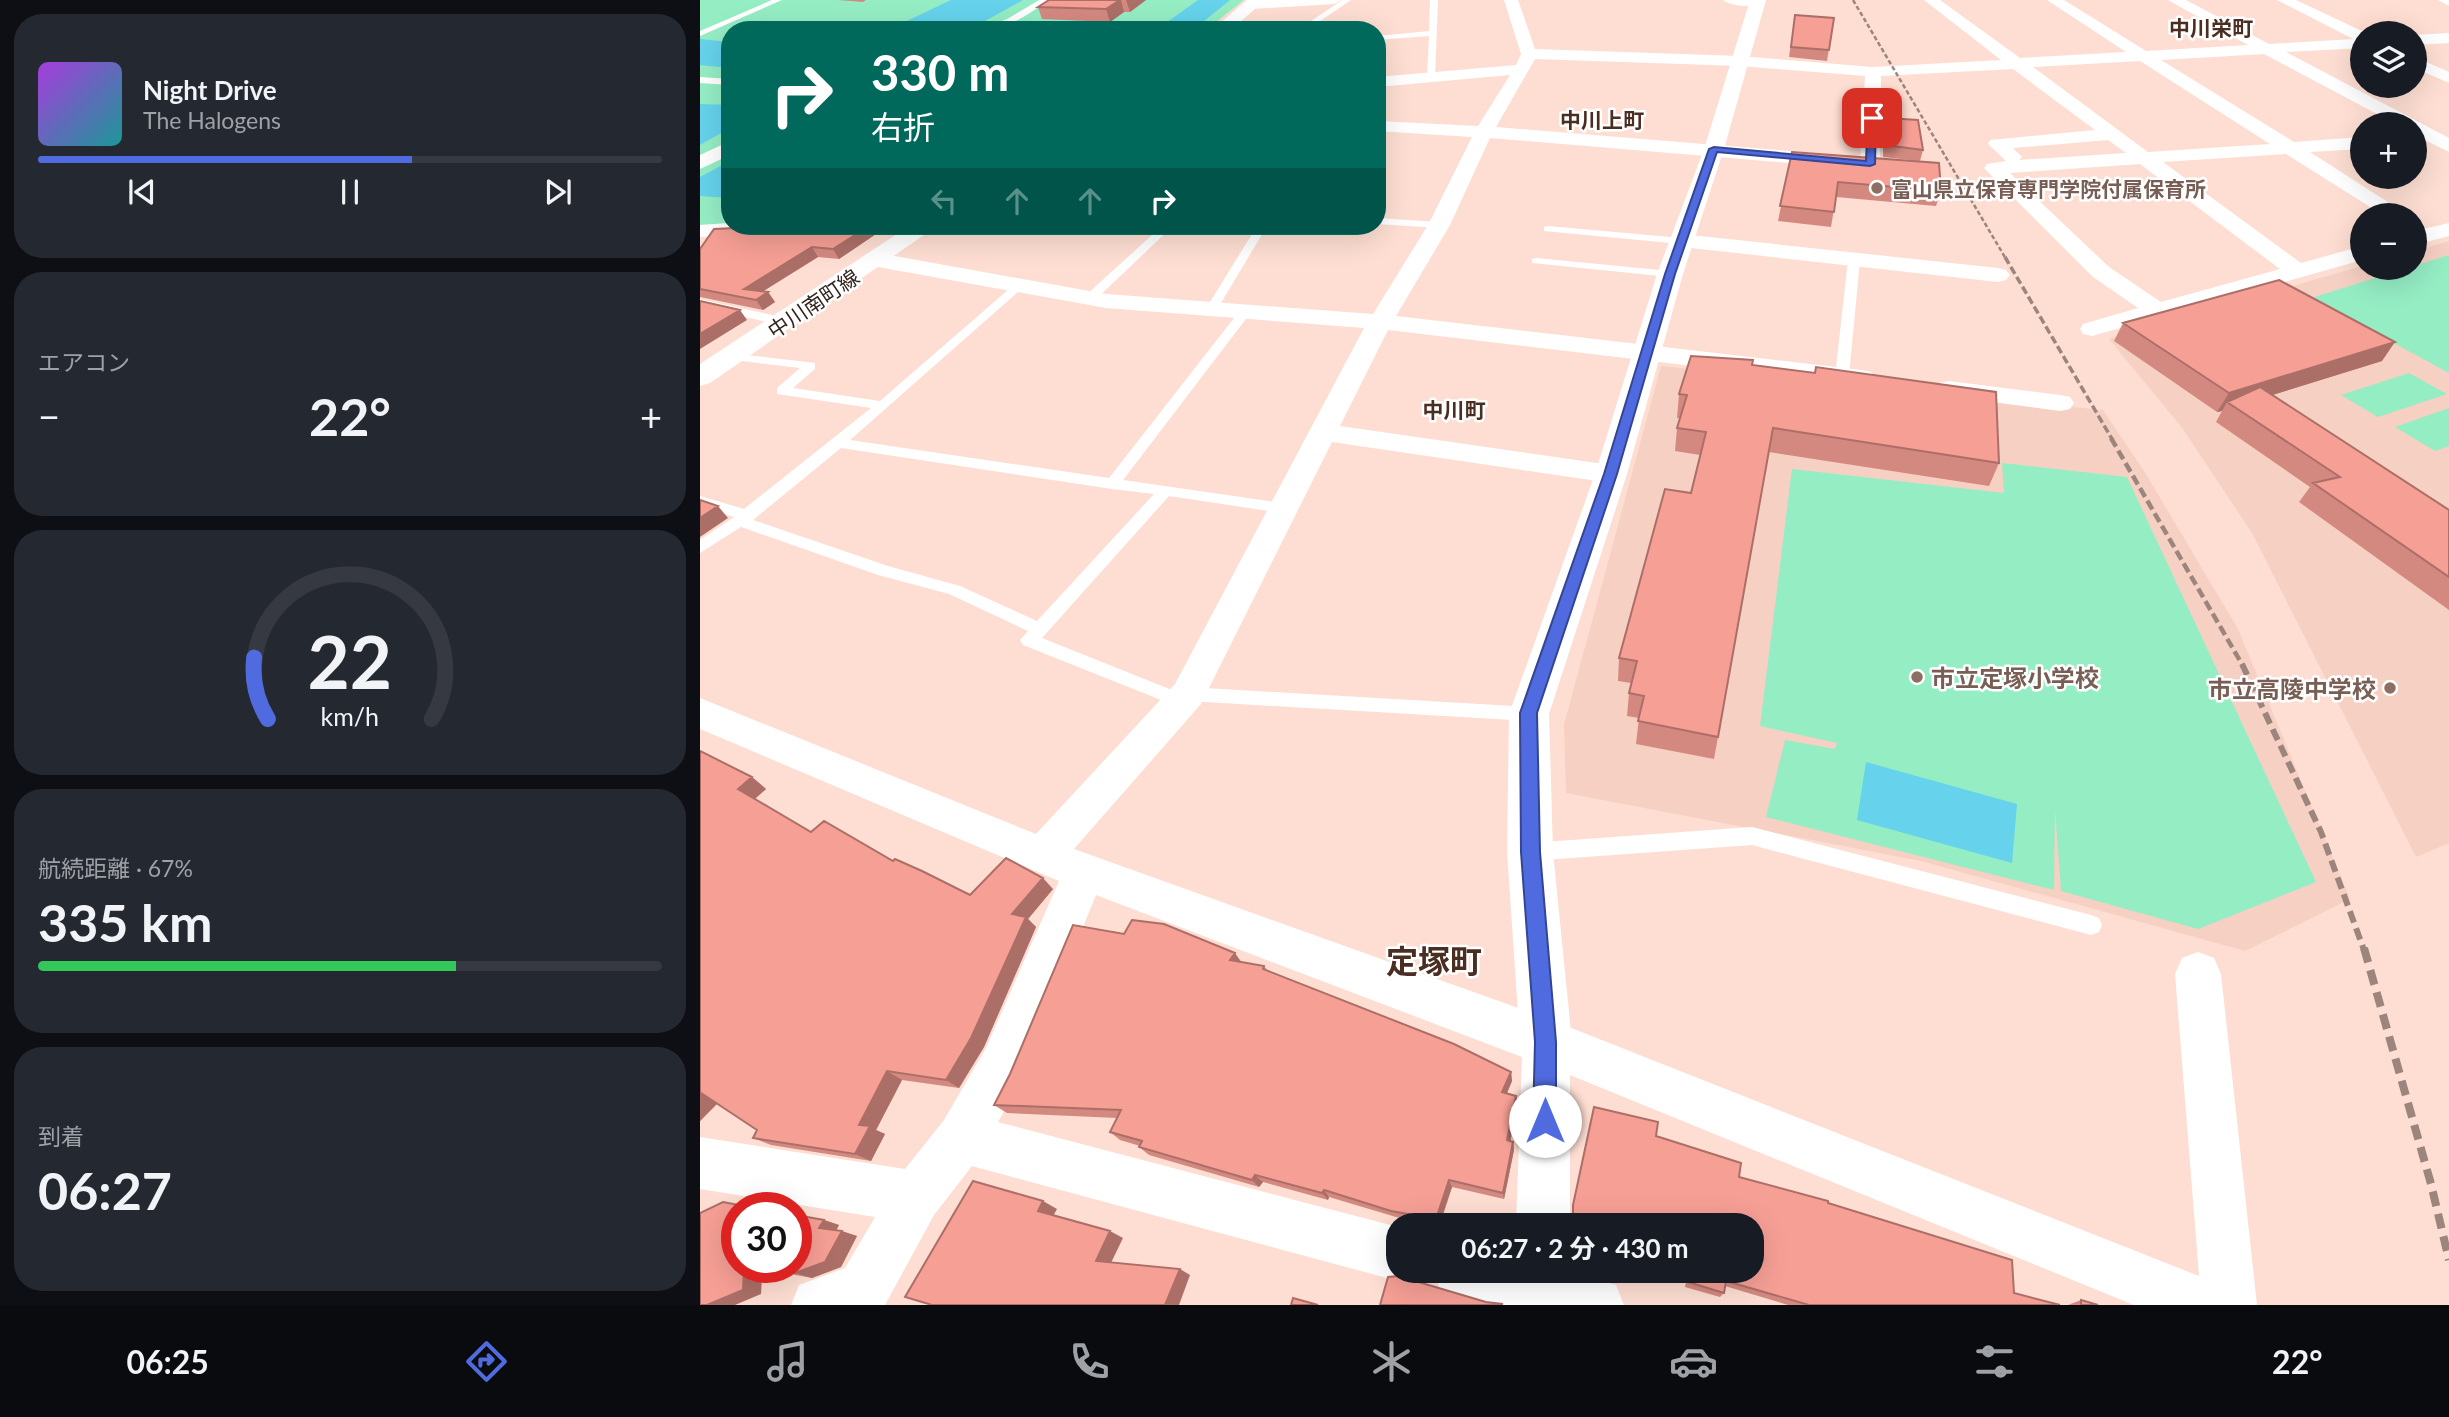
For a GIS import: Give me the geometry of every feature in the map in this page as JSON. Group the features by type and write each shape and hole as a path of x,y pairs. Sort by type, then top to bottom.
{"street":[{"path":"1231,21 1254,2 1334,0"},
{"path":"845,1300 916,1197 962,1138 1003,1065 1064,863 1188,694 1380,322 1438,225 1484,131 1525,62 1511,0"},
{"path":"1544,1213 1546,1042 1530,852 1529,713 1611,474 1670,274 1714,149 1758,1 1730,0"},
{"path":"1931,0 2297,271"},
{"path":"2054,0 2377,203"},
{"path":"2175,0 2387,112"},
{"path":"2284,0 2350,31"},
{"path":"2427,39 2449,38"},
{"path":"1386,81 1525,62 1740,61 1873,72 2350,44"},
{"path":"2427,68 2449,78"},
{"path":"1386,126 1484,131 1877,164 1873,72"},
{"path":"2022,166 1997,144 2110,134"},
{"path":"2155,309 2101,272 1994,168 2350,144"},
{"path":"700,163 721,152"},
{"path":"2427,232 2449,229"},
{"name":"中川南町線","path":"700,377 786,322 911,235"},
{"path":"1681,241 1998,275"},
{"path":"2092,329 2155,309 2350,256"},
{"path":"878,260 1090,298 1380,322 1883,381"},
{"path":"1924,386 2006,399 2060,403"},
{"path":"1322,432 1611,474"},
{"path":"700,713 1064,863 1546,1042 2202,1305"},
{"path":"2197,974 2229,1305"},
{"path":"962,1138 1386,1251"},
{"path":"700,1163 916,1197"},
{"path":"1516,1283 1596,1305"}],"lane":[{"path":"730,21 778,0"},
{"path":"1009,21 1044,0"},
{"path":"1316,21 1347,0"},
{"path":"1431,77 1434,0"},
{"path":"700,34 721,25"},
{"path":"1386,37 1433,33"},
{"path":"700,80 721,81"},
{"path":"1386,222 1438,225"},
{"path":"1548,229 1681,241"},
{"path":"1090,298 1158,235"},
{"path":"1211,310 1257,235"},
{"path":"1842,376 1854,260"},
{"path":"1536,261 1670,274"},
{"path":"700,548 744,518 839,443 1021,284"},
{"path":"700,303 786,322"},
{"path":"1112,484 1245,312"},
{"path":"734,356 810,366 782,391 881,405"},
{"path":"839,443 1282,508"},
{"path":"1165,491 1029,640 1171,697 1188,694 1529,713"},
{"path":"700,501 884,571 954,590 1040,629"},
{"path":"1530,852 1752,836 2091,925"}],"shaded area":[{"name":"市立高陵中学校","path":"2449,241 2449,843 2416,857 2252,533 2183,429 2109,339 2350,269 2350,280 2427,280 2427,247"},
{"name":"市立定塚小学校","path":"1661,366 2103,410 2146,474 2238,629 2350,899 2245,951 1921,861 1566,793 1564,725"}],"green space":[{"path":"700,0 1244,0 1217,21 721,21 721,224 700,225"},
{"path":"2449,255 2449,373 2311,298 2369,280 2427,280 2427,262"},
{"path":"2409,373 2447,394 2378,417 2341,395"},
{"path":"2449,408 2449,446 2435,451 2395,427"},
{"path":"2002,463 2127,477 2316,882 2198,929 2061,891 2055,809 2054,890 1766,817 1785,740 1835,749 1837,743 1760,726 1792,469 2004,493"}],"water":[{"path":"951,0 1023,0 985,21 907,21"},
{"path":"1198,0 1230,0 1204,21 1169,21"},
{"path":"700,39 721,41 721,67 700,65"},
{"path":"700,104 721,105 721,133 700,145"},
{"path":"721,166 721,197 700,196 700,177"},
{"path":"1866,762 2017,804 2012,863 1857,820"}],"building":[{"path":"1049,0 1120,0 1106,9 1038,7"},
{"path":"1795,15 1834,18 1829,50 1791,47"},
{"path":"1886,118 1918,120 1923,150 1885,145"},
{"path":"1792,152 1939,163 1941,191 1838,182 1834,212 1780,206"},
{"path":"714,229 721,229 721,235 855,235 833,249 812,247 744,289 768,292 756,300 700,289 700,249"},
{"path":"2279,280 2395,342 2229,393 2123,323"},
{"path":"700,301 740,310 700,334"},
{"path":"1691,356 1753,360 1752,365 1815,373 1816,367 1996,392 1999,463 1773,428 1718,737 1638,721 1644,696 1629,693 1637,661 1619,658 1665,489 1691,493 1706,432 1677,428 1687,395 1679,394"},
{"path":"2260,387 2449,510 2449,577 2313,483 2340,477 2227,402"},
{"path":"700,500 718,506 700,518"},
{"path":"700,751 752,777 738,789 811,832 824,821 893,861 895,859 970,895 1006,858 1043,878 1012,914 1026,917 971,1038 946,1080 887,1071 859,1125 870,1126 855,1154 753,1138 757,1130 700,1094"},
{"path":"1132,920 1164,924 1235,953 1230,960 1264,966 1263,969 1454,1044 1511,1072 1502,1092 1516,1096 1507,1140 1513,1142 1503,1193 1449,1180 1438,1213 1402,1213 1324,1190 1322,1193 1255,1175 1252,1180 1139,1147 1142,1141 1110,1132 1121,1110 994,1105 1010,1074 1073,925 1124,934"},
{"path":"1594,1107 1658,1122 1656,1136 1741,1163 1739,1177 1828,1201 2012,1260 2014,1293 2060,1305 1809,1305 1733,1283 1764,1283 1764,1213 1573,1213"},
{"path":"973,1181 1043,1201 1038,1211 1110,1231 1096,1261 1180,1269 1165,1305 932,1305 905,1297"},
{"path":"721,1203 721,1283 743,1283 743,1290 707,1305 700,1305 700,1213"},
{"path":"812,1218 824,1220 819,1228 842,1231 825,1262 812,1267"},
{"path":"1386,1283 1422,1283 1486,1302 1502,1304 1502,1305 1380,1305"},
{"path":"1691,1283 1726,1283 1724,1293"},
{"path":"1293,1298 1318,1305 1291,1305"},
{"path":"2081,1300 2098,1305 2081,1305"}],"railway":[{"path":"1853,0 2006,259"},
{"path":"2005,257 2112,439"},
{"path":"2111,438 2243,665"},
{"path":"2243,665 2321,832 2364,950"},
{"path":"2364,948 2431,1184 2449,1260"}],"place":[{"name":"富山県立保育専門学院付属保育所","path":"1877,188"},
{"name":"市立定塚小学校","path":"1917,677"},
{"name":"市立高陵中学校","path":"2390,688"}],"district":[{"name":"中川栄町","path":"2211,27"},
{"name":"中川上町","path":"1602,119"},
{"name":"中川町","path":"1454,409"},
{"name":"定塚町","path":"1434,960"}],"route":[{"path":"1545,1121 1546,1042 1530,852 1529,713 1611,474 1670,274 1714,149 1870,164 1872,118"}]}
